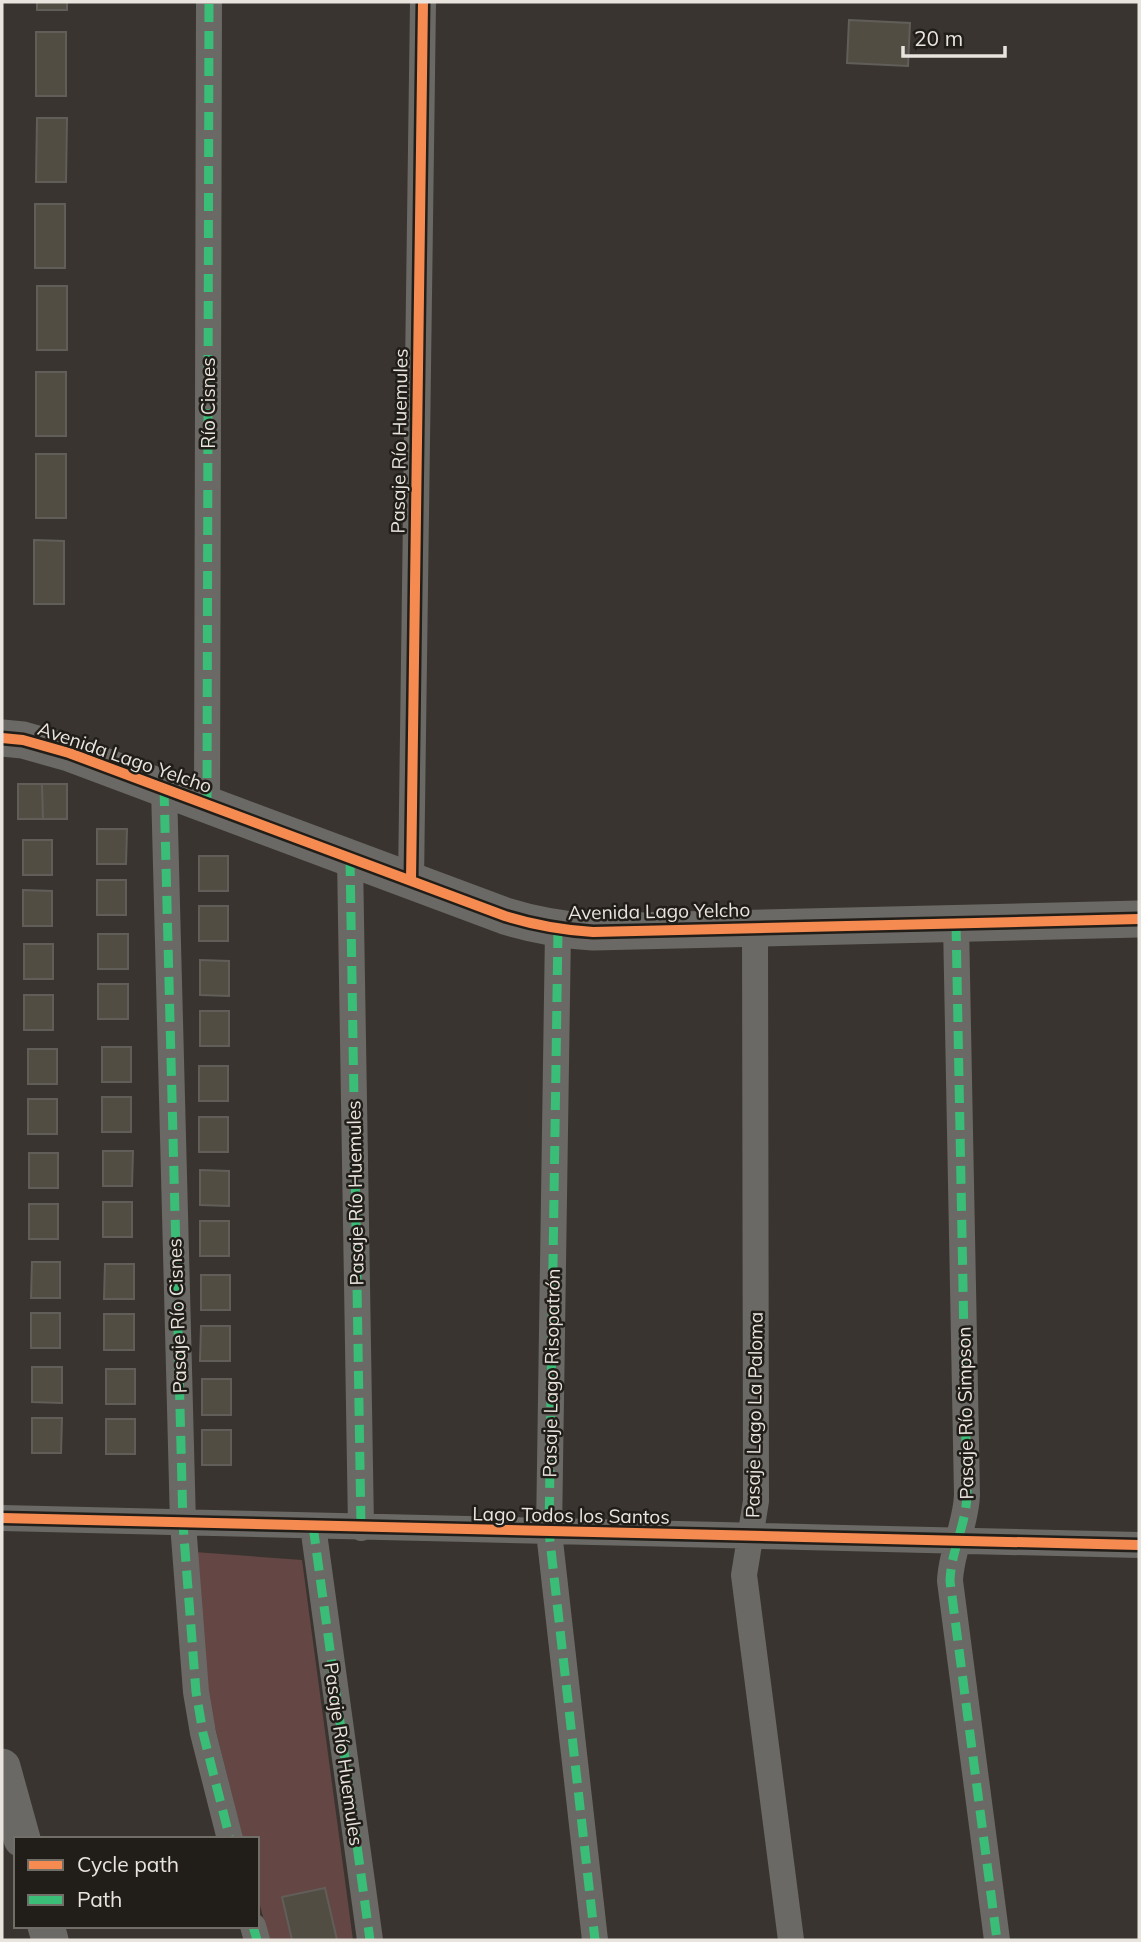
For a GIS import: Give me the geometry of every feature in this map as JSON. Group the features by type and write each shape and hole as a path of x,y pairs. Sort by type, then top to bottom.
{"street":[{"name":"Río Cisnes","path":"207,805 209,2"},
{"name":"Pasaje Río Huemules","path":"411,881 422,2"},
{"name":"Avenida Lago Yelcho","path":"2,738 46,746 505,916 558,930 593,932 1139,919"},
{"name":"Pasaje Río Cisnes","path":"164,788 183,1524 196,1692 203,1733 229,1837"},
{"name":"Pasaje Río Huemules","path":"350,858 361,1528"},
{"name":"Pasaje Río Simpson","path":"956,923 967,1495 964,1522 950,1570 997,1940"},
{"name":"Pasaje Lago La Paloma","path":"755,928 756,1501 744,1574 791,1940"},
{"name":"Pasaje Lago Risopatrón","path":"558,930 549,1532 595,1940"},
{"name":"Lago Todos los Santos","path":"2,1518 1139,1545"},
{"name":"Pasaje Río Huemules","path":"313,1527 370,1940"},
{"path":"2,1767 21,1837"}],"shaded area":[{"path":"195,1552 302,1560 353,1940 269,1940 259,1902 259,1837 242,1837 203,1679"}],"building":[{"path":"37,2 67,2 67,10 37,10"},
{"path":"849,20 910,23 908,66 847,63"},
{"path":"36,32 66,32 66,96 36,96"},
{"path":"37,118 67,118 66,182 36,182"},
{"path":"35,204 65,204 65,268 35,268"},
{"path":"37,286 67,286 67,350 37,350"},
{"path":"36,372 66,372 66,436 36,436"},
{"path":"36,454 66,454 66,518 36,518"},
{"path":"34,540 64,541 64,604 34,604"},
{"path":"18,784 42,784 43,819 18,819"},
{"path":"42,784 67,784 67,819 43,819"},
{"path":"97,829 127,829 126,864 97,864"},
{"path":"23,840 52,840 52,875 23,875"},
{"path":"199,856 228,856 228,891 199,891"},
{"path":"97,880 126,880 126,915 97,915"},
{"path":"23,890 52,891 52,926 23,926"},
{"path":"199,906 228,906 228,941 199,941"},
{"path":"98,934 128,934 128,969 98,969"},
{"path":"24,944 53,944 53,979 24,979"},
{"path":"200,960 229,961 229,996 200,995"},
{"path":"98,984 128,984 128,1019 98,1019"},
{"path":"24,995 53,995 53,1030 24,1030"},
{"path":"200,1011 229,1011 229,1046 200,1046"},
{"path":"102,1047 131,1047 131,1082 102,1082"},
{"path":"28,1049 57,1049 57,1084 28,1084"},
{"path":"199,1066 228,1066 228,1101 199,1101"},
{"path":"102,1097 131,1097 131,1132 102,1132"},
{"path":"28,1099 57,1099 57,1134 28,1134"},
{"path":"199,1117 228,1117 228,1152 199,1152"},
{"path":"103,1151 133,1151 132,1186 103,1186"},
{"path":"29,1153 58,1153 58,1188 29,1188"},
{"path":"200,1170 229,1171 229,1206 200,1205"},
{"path":"103,1202 132,1202 132,1237 103,1237"},
{"path":"29,1204 58,1204 58,1239 29,1239"},
{"path":"200,1221 229,1221 229,1256 200,1256"},
{"path":"32,1262 60,1262 60,1298 31,1298"},
{"path":"105,1264 134,1264 134,1299 104,1299"},
{"path":"201,1275 230,1275 230,1310 201,1310"},
{"path":"31,1313 60,1313 60,1348 31,1348"},
{"path":"104,1314 134,1314 134,1350 104,1350"},
{"path":"201,1326 230,1326 230,1361 200,1361"},
{"path":"32,1367 62,1367 62,1403 32,1402"},
{"path":"106,1369 135,1369 135,1404 106,1404"},
{"path":"202,1379 231,1379 231,1415 202,1415"},
{"path":"32,1418 62,1418 61,1453 32,1453"},
{"path":"106,1419 135,1419 135,1454 106,1454"},
{"path":"202,1430 231,1430 231,1465 202,1465"},
{"path":"325,1888 337,1940 292,1940 282,1897"}],"marked path":[{"path":"207,805 209,2"},
{"path":"164,788 183,1524 196,1692 203,1733 229,1837"},
{"path":"350,858 361,1528"},
{"path":"956,923 967,1495 950,1581 997,1940"},
{"path":"558,930 549,1532 595,1940"},
{"path":"313,1526 370,1940"},
{"path":"254,1928 257,1940"}],"cycle path":[{"path":"411,881 423,2"},
{"path":"2,738 23,740 69,753 505,916 559,928 593,932 1139,919"},
{"path":"2,1518 1139,1545"}]}
